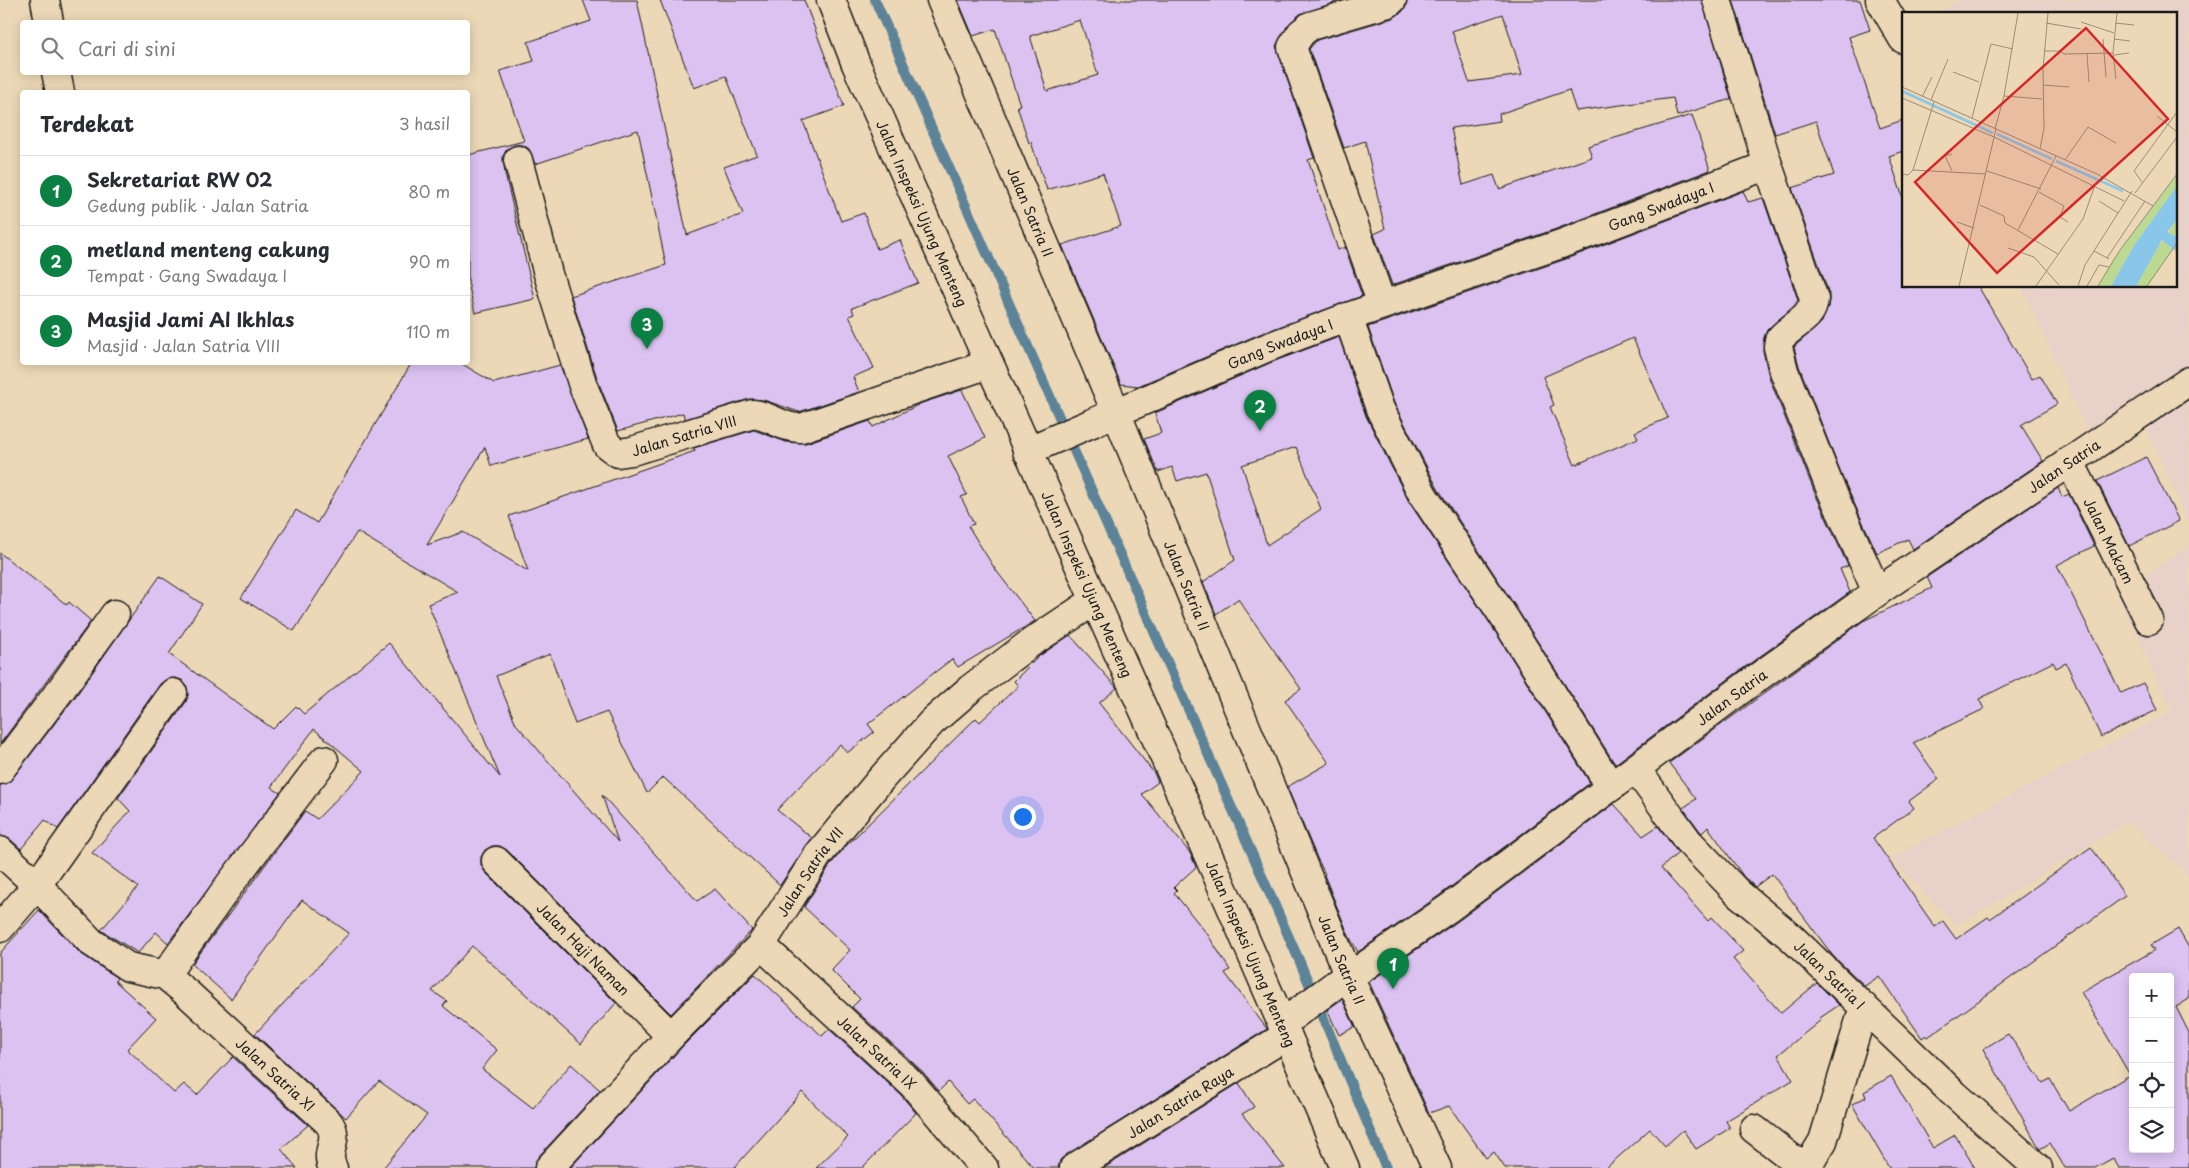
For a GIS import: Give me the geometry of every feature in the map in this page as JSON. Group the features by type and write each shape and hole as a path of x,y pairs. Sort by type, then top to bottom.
{"street":[{"path":"45,0 48,20"},
{"name":"Jalan Inspeksi Ujung Menteng","path":"831,0 856,64 988,364 1036,447 1094,601 1286,1026 1344,1168"},
{"name":"Jalan Satria II","path":"941,0 1116,412 1344,979 1437,1168"},
{"path":"1382,305 1292,47 1301,33 1310,26 1388,4 1392,0"},
{"path":"1717,0 1768,165 1814,298 1814,305 1806,318 1790,329 1779,340 1779,354 1809,435 1876,592"},
{"path":"1880,0 1902,37"},
{"path":"57,75 60,90"},
{"name":"Jalan Satria VIII","path":"518,160 548,274 583,386 607,444 618,453 632,451 753,414 763,415 792,429 801,428 988,364"},
{"name":"Gang Swadaya I","path":"1036,447 1266,348 1382,305 1561,244 1768,165"},
{"path":"1348,317 1364,368 1380,409 1423,495 1486,588 1610,787"},
{"name":"Jalan Satria","path":"1286,1026 1344,979 1449,908 1747,685 1876,592 2069,460 2189,381"},
{"name":"Jalan Makam","path":"2069,460 2149,620"},
{"name":"Jalan Satria VII","path":"549,1168 672,1036 761,945 818,855 881,779 932,722 970,689 1021,650 1094,601"},
{"path":"0,770 68,681 115,614"},
{"path":"0,928 37,885 173,693"},
{"path":"0,851 37,885 91,942 128,967 165,975 230,884 324,760"},
{"name":"Jalan Satria I","path":"1636,769 1688,841 1738,893 1792,938 1952,1092 2038,1168"},
{"name":"Jalan Haji Naman","path":"496,861 672,1036"},
{"name":"Jalan Satria IX","path":"761,945 912,1084 984,1168"},
{"name":"Jalan Satria XI","path":"165,975 333,1128 334,1135 330,1154 330,1162 333,1168"},
{"path":"1754,1129 1794,1160 1806,1162 1812,1159 1823,1141 1864,1007"},
{"name":"Jalan Satria Raya","path":"1074,1168 1286,1026"}],"shaded area":[{"path":"1961,0 2189,0 2189,523 2140,414 2089,435 2022,288 2176,288 2176,12 1940,12"},
{"path":"2189,545 2189,876 2128,821 1957,926 1890,858 2172,711 2118,596"}],"building":[{"path":"583,0 637,0 687,235 743,214 724,167 757,155 726,76 694,88 660,0 804,0 844,106 803,121 841,221 864,213 877,249 900,240 918,283 852,308 854,314 849,316 874,368 853,377 859,392 799,412 764,400 749,399 685,419 683,413 618,431 598,381 571,296 666,265 638,130 535,164 529,149 523,145 515,145 507,149 503,156 505,174 535,299 475,313 470,291 470,154 524,141 500,71 534,61 528,42 591,21"},
{"path":"958,0 1343,0 1300,14 1288,25 1276,46 1314,158 1308,160 1338,250 1345,247 1362,296 1260,334 1138,386 1121,384 1062,245 1121,226 1103,173 1047,190 1017,106 1020,105 995,29 973,36","holes":["1080,20 1098,75 1047,91 1030,36"]},
{"path":"1407,0 1702,0 1731,99 1677,116 1673,98 1576,111 1569,90 1499,114 1500,121 1451,128 1463,185 1494,175 1499,189 1592,157 1588,146 1692,115 1710,170 1556,229 1392,285 1374,234 1385,229 1365,141 1344,148 1309,49 1317,40 1393,18 1406,7","holes":["1503,14 1522,75 1469,82 1452,31"]},
{"path":"1733,0 1860,0 1870,30 1849,37 1880,128 1902,120 1902,151 1889,156 1902,195 1902,288 1979,288 2032,379 2040,375 2057,404 2021,425 2043,461 1913,549 1908,539 1877,553 1843,479 1799,366 1794,347 1822,322 1829,301 1829,294 1792,188 1834,175 1816,121 1775,134"},
{"path":"1743,191 1748,202 1763,198 1798,300 1794,306 1767,330 1763,351 1769,377 1814,491 1848,566 1840,569 1850,592 1738,672 1615,764 1437,487 1394,403 1368,327 1566,259","holes":["1633,338 1668,418 1635,432 1638,438 1575,465 1550,407 1554,405 1543,377"]},
{"path":"1339,337 1366,416 1409,502 1491,625 1590,783 1440,895 1358,952 1349,936 1325,874 1287,787 1329,763 1285,700 1301,689 1238,599 1216,614 1203,582 1235,560 1206,472 1177,481 1172,467 1158,472 1144,439 1161,433 1155,413 1272,362","holes":["1296,447 1321,509 1267,545 1242,465"]},
{"path":"410,365 464,365 494,383 560,365 588,439 491,466 485,447 427,545 463,532 528,571 509,516 695,451 694,448 754,430 786,442 806,443 870,421 873,427 922,403 962,390 985,438 948,456 967,495 961,497 974,524 968,526 995,569 1035,621 958,667 952,659 868,724 874,732 847,753 840,744 777,810 812,838 780,885 663,777 647,793 607,712 575,724 550,654 496,676 516,724 618,842 602,795 697,901 715,889 752,930 671,1014 507,850 500,846 492,846 485,850 481,857 481,865 485,872 616,1003 581,1044 472,946 432,991 447,1001 443,1006 497,1050 482,1069 533,1108 571,1064 600,1090 538,1157 534,1168 383,1168 427,1115 379,1081 346,1118 255,1034 349,933 302,900 231,999 192,964 305,811 317,819 364,771 314,729 271,787 280,793 168,943 156,932 138,953 101,930 138,887 92,853 130,811 118,798 186,702 188,695 187,687 182,680 175,678 167,679 160,684 58,829 45,820 21,849 10,839 0,836 0,785 6,784 12,779 75,697 160,576 202,604 169,654 273,729 296,706 304,714 389,643 500,777 428,604 458,592 357,532 294,631 241,598 296,510 317,523"},
{"path":"2146,457 2179,521 2129,546 2097,481"},
{"path":"2058,488 2062,497 2069,494 2094,546 2057,565 2121,693 2143,683 2157,710 2101,737 2066,663 2056,668 2053,662 1979,699 1984,709 1913,743 1939,779 1909,801 1914,808 1873,838 1935,927 1943,921 1956,939 1988,917 1990,919 2091,847 2125,896 1928,1037 1926,1035 1922,1038 1879,976 1865,986 1833,956 1772,874 1755,887 1744,877 1708,827 1702,833 1700,831 1683,808 1696,799 1669,763 1863,621 1932,588 1927,577"},
{"path":"0,553 67,605 69,602 91,621 0,744"},
{"path":"1070,635 1117,688 1099,703 1154,773 1158,782 1142,794 1190,853 1196,867 1174,887 1177,890 1174,893 1208,935 1230,970 1225,973 1267,1029 1066,1155 1060,1160 1058,1168 1034,1168 973,1099 967,1104 948,1082 939,1091 923,1072 852,1007 860,999 831,970 850,950 804,907 831,864 846,846 976,718 980,722 1018,686 1014,681 1038,657"},
{"path":"1614,804 1643,836 1658,826 1678,853 1661,868 1708,921 1712,917 1743,951 1733,959 1781,1013 1817,983 1839,1005 1820,1018 1821,1020 1778,1055 1793,1080 1726,1121 1730,1128 1696,1149 1683,1130 1665,1146 1650,1129 1606,1168 1505,1168 1494,1152 1486,1158 1449,1106 1429,1113 1369,982 1458,921"},
{"path":"39,910 80,953 117,978 115,981 156,1018 127,1049 174,1093 184,1084 197,1095 233,1057 308,1125 281,1149 297,1168 0,1168 0,953"},
{"path":"2178,929 2189,948 2189,999 2176,1007 2189,1033 2189,1168 2119,1168 2113,1158 2095,1168 2065,1168 2050,1143 2040,1149 1983,1049 2008,1034 2043,1083 2050,1079 2069,1111 2129,1076 2129,1153 2174,1153 2174,973 2129,973 2129,1073 2081,992 2155,950 2151,945"},
{"path":"755,974 822,1036 829,1029 901,1095 916,1113 862,1168 816,1168 848,1137 802,1092 734,1168 570,1168 682,1047"},
{"path":"1342,999 1355,1027 1339,1035 1327,1010"},
{"path":"1891,1076 1933,1148 1955,1135 1975,1168 1889,1168 1852,1104 1866,1097 1864,1092"},
{"path":"1239,1083 1254,1107 1242,1114 1285,1168 1104,1168"}],"waterway":[{"path":"875,0 1299,960 1386,1168"}],"place":[{"name":"Masjid Jami Al Ikhlas","path":"647,349"},
{"name":"metland menteng cakung","path":"1260,431"},
{"name":"Sekretariat RW 02","path":"1393,989"}]}
